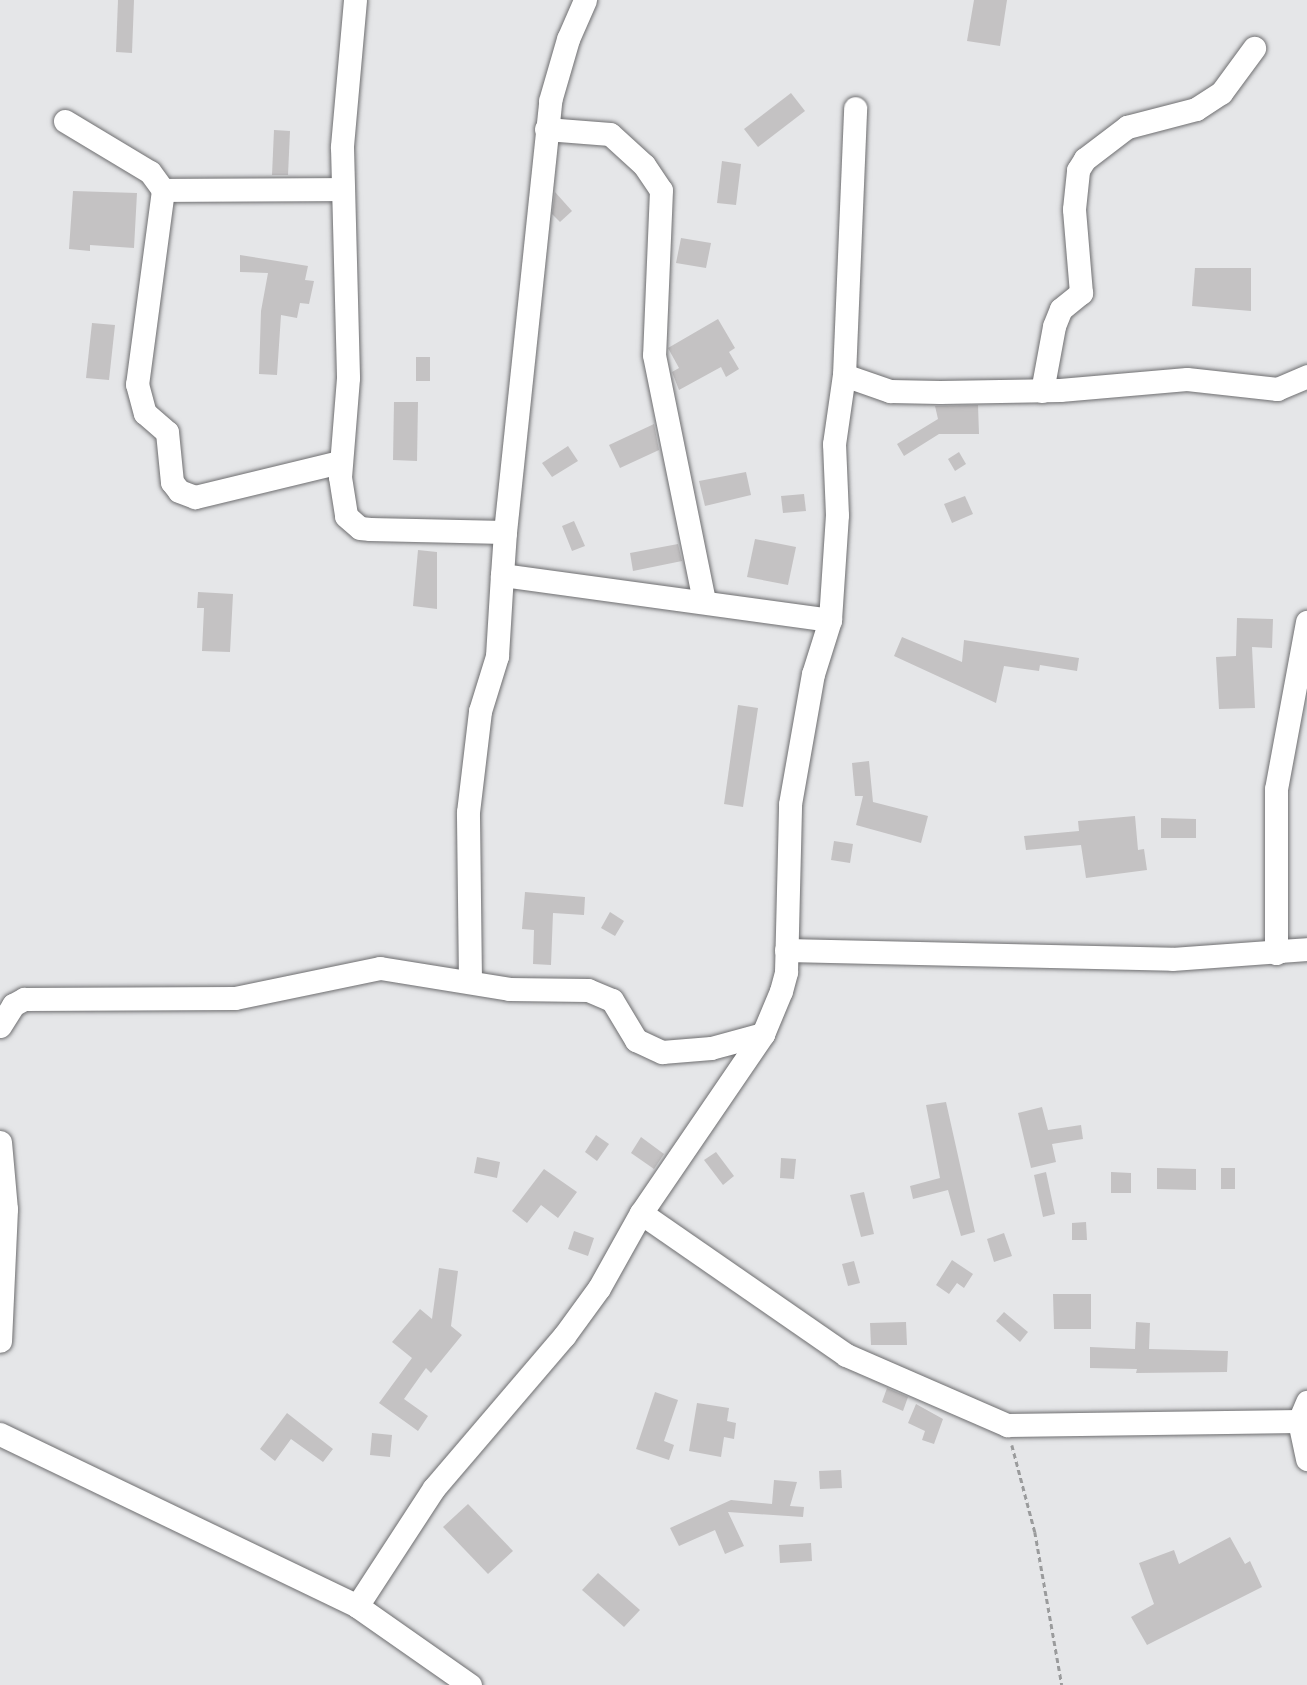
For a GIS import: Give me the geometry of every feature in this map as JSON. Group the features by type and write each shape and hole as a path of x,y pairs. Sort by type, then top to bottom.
{"street":[{"path":"355,0 342,147 348,378 340,462 343,507 346,516 360,527 505,532"},
{"path":"471,981 468,812 480,711 497,656 505,532 546,130 568,39 585,0"},
{"path":"1042,391 1054,326 1061,309 1081,293 1074,209 1079,170 1085,159 1128,127 1196,109 1213,99 1254,48"},
{"path":"357,1606 434,1488 564,1336 599,1288 641,1213 763,1034 781,991 786,950 790,804 813,674 830,620 837,515 834,444 844,375 855,108"},
{"path":"65,121 150,172 163,190 136,384 145,413 167,432 172,482 178,491 195,497 340,462"},
{"path":"546,130 610,134 644,165 660,190 654,355 704,601"},
{"path":"163,190 343,190"},
{"path":"844,375 890,391 1042,391 1186,379 1276,389 1307,376"},
{"path":"502,575 830,620"},
{"path":"1276,953 1276,789 1307,622"},
{"path":"786,950 1172,959 1307,949"},
{"path":"0,1026 13,1004 24,999 235,998 380,968 509,989 600,994 612,1000 636,1040 662,1052 711,1048 763,1034"},
{"path":"0,1142 6,1209 0,1341"},
{"path":"641,1213 846,1355 1007,1425 1303,1412 1307,1459"},
{"path":"0,1434 357,1606 470,1685"}],"path":[{"path":"1007,1425 1035,1532 1062,1685"}],"building":[{"path":"118,0 134,0 132,53 116,52"},
{"path":"974,0 1007,0 1000,46 967,41"},
{"path":"791,93 805,111 758,147 744,129"},
{"path":"274,130 290,131 288,175 272,175"},
{"path":"722,161 741,164 736,205 717,203"},
{"path":"73,191 137,193 134,248 90,245 90,251 69,249"},
{"path":"555,192 572,211 560,222 552,214"},
{"path":"681,238 711,243 706,268 676,263"},
{"path":"240,255 308,266 305,280 314,281 309,304 300,303 297,318 281,315 277,375 259,374 261,311 268,273 240,272"},
{"path":"1195,268 1251,268 1251,311 1192,306"},
{"path":"718,319 735,348 729,352 739,369 726,377 721,367 679,390 672,372 679,368 668,348"},
{"path":"92,323 115,325 109,380 86,378"},
{"path":"416,357 430,357 430,381 416,381"},
{"path":"394,402 418,402 417,461 393,460"},
{"path":"978,405 979,434 939,434 904,456 897,444 938,419 935,406"},
{"path":"654,424 659,450 620,468 609,445"},
{"path":"568,446 578,461 552,477 542,463"},
{"path":"959,452 966,464 955,471 948,459"},
{"path":"746,472 751,495 705,506 699,481"},
{"path":"804,494 806,511 783,513 781,496"},
{"path":"965,496 973,514 952,523 944,504"},
{"path":"574,521 585,546 572,551 562,526"},
{"path":"755,539 796,547 788,585 747,577"},
{"path":"678,544 682,561 633,571 630,553"},
{"path":"418,550 437,552 437,609 413,606"},
{"path":"198,592 233,594 230,652 202,651 204,608 197,608"},
{"path":"1237,618 1273,619 1272,648 1252,647 1255,708 1219,709 1216,657 1236,656"},
{"path":"902,637 962,662 964,640 1079,658 1077,671 1040,665 1039,671 1004,666 996,703 894,656"},
{"path":"738,705 758,708 743,807 724,804"},
{"path":"869,761 873,802 928,816 921,843 856,825 863,796 855,796 852,763"},
{"path":"1135,816 1138,850 1144,849 1147,870 1086,878 1081,845 1026,850 1024,836 1079,831 1078,821"},
{"path":"1161,818 1196,819 1196,838 1161,838"},
{"path":"834,841 853,844 850,863 831,860"},
{"path":"525,892 585,897 584,915 553,913 551,965 533,964 534,930 522,929"},
{"path":"610,912 624,921 615,936 601,928"},
{"path":"946,1102 975,1232 961,1236 948,1190 913,1199 910,1186 940,1178 926,1105"},
{"path":"1042,1107 1048,1130 1081,1125 1083,1139 1052,1144 1056,1162 1031,1168 1018,1113"},
{"path":"596,1135 609,1144 597,1161 585,1152"},
{"path":"641,1137 664,1154 654,1169 631,1153"},
{"path":"716,1152 734,1176 723,1185 704,1160"},
{"path":"477,1157 500,1162 497,1178 474,1173"},
{"path":"781,1158 796,1159 794,1179 780,1178"},
{"path":"1157,1168 1196,1169 1196,1190 1157,1189"},
{"path":"1221,1168 1235,1168 1235,1189 1221,1189"},
{"path":"544,1169 577,1192 558,1218 541,1205 527,1223 512,1211"},
{"path":"1046,1172 1055,1214 1043,1217 1034,1175"},
{"path":"1111,1172 1131,1173 1131,1193 1111,1193"},
{"path":"864,1192 874,1234 861,1237 850,1195"},
{"path":"1086,1222 1087,1240 1072,1240 1072,1223"},
{"path":"574,1231 594,1238 588,1256 568,1249"},
{"path":"1004,1233 1012,1256 994,1262 987,1239"},
{"path":"952,1260 973,1274 964,1288 957,1283 949,1294 936,1285"},
{"path":"854,1261 860,1283 848,1286 842,1264"},
{"path":"439,1268 458,1271 451,1326 462,1335 431,1373 426,1368 404,1399 428,1416 418,1431 379,1403 412,1358 392,1342 420,1309 432,1319"},
{"path":"1053,1294 1091,1294 1091,1329 1054,1329"},
{"path":"1004,1312 1028,1332 1020,1342 996,1321"},
{"path":"906,1322 907,1345 871,1345 870,1323"},
{"path":"1136,1322 1150,1323 1149,1349 1228,1351 1227,1372 1136,1373 1137,1369 1090,1368 1090,1347 1135,1349"},
{"path":"887,1388 908,1397 903,1411 882,1402"},
{"path":"655,1392 678,1400 664,1441 674,1445 669,1460 636,1449"},
{"path":"697,1403 729,1408 727,1421 736,1423 734,1439 724,1437 721,1457 689,1451"},
{"path":"916,1404 943,1419 934,1444 922,1440 925,1431 908,1423"},
{"path":"287,1413 333,1449 323,1462 291,1439 275,1461 260,1449"},
{"path":"372,1433 392,1435 390,1457 370,1455"},
{"path":"841,1470 842,1488 820,1489 819,1471"},
{"path":"774,1480 797,1482 790,1506 804,1507 803,1517 728,1512 744,1546 725,1554 715,1530 679,1546 670,1528 731,1500 772,1504"},
{"path":"468,1504 513,1551 488,1574 443,1527"},
{"path":"1230,1537 1245,1564 1250,1561 1262,1587 1147,1645 1131,1617 1154,1604 1139,1563 1174,1550 1179,1564"},
{"path":"811,1543 812,1561 780,1563 779,1545"},
{"path":"598,1573 640,1610 624,1627 582,1590"}]}
